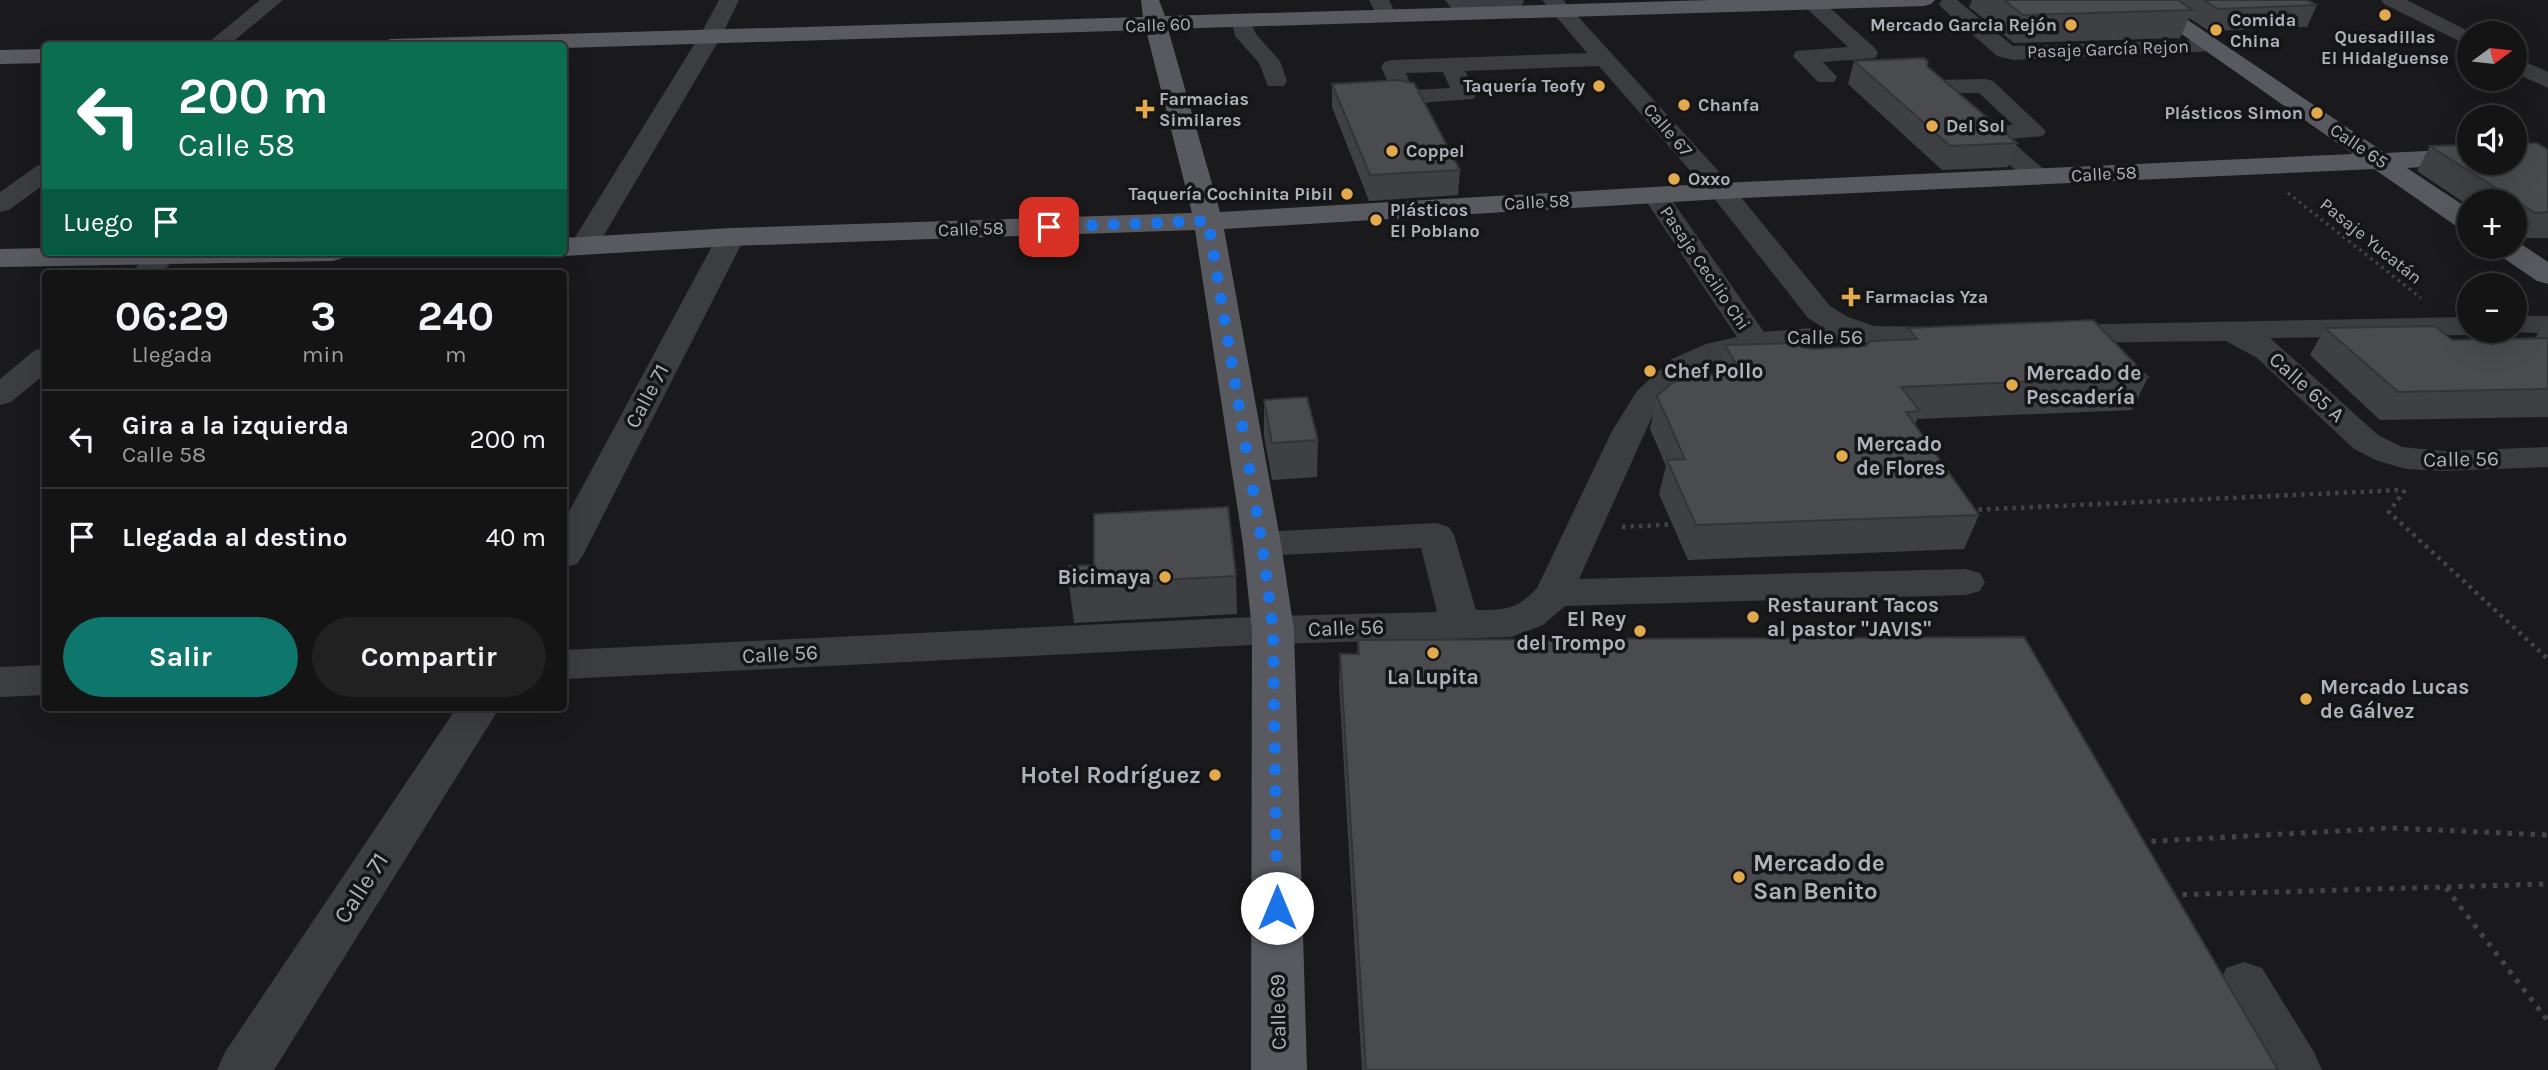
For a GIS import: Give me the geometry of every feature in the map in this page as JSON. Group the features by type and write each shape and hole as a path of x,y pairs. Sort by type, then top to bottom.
{"main road":[{"name":"Calle 69","path":"1150,0 1208,221 1262,544 1273,629 1279,1070"},
{"name":"Calle 60","path":"507,42 1242,22 1383,8 1450,5 1813,4 1924,0"},
{"name":"Calle 65","path":"2144,0 2457,214"},
{"path":"0,57 42,55"},
{"name":"Calle 58","path":"573,247 731,237 1208,221 1722,191 2457,158"},
{"path":"0,258 154,264 273,256"},
{"path":"2524,259 2548,275"}],"street":[{"path":"219,42 273,0"},
{"path":"573,247 711,35 729,0"},
{"path":"1450,5 1514,2 1513,0"},
{"path":"2391,0 2457,34"},
{"path":"1813,4 1867,53 1804,56 1826,77"},
{"name":"Calle 67","path":"1558,5 1722,191 1819,312 1830,330 1844,369"},
{"name":"Pasaje García Rejon","path":"1964,5 2009,52 2199,46"},
{"path":"1242,22 1246,36 1269,61 1276,81"},
{"path":"1451,66 1605,59"},
{"path":"2527,70 2548,81"},
{"path":"1987,133 2038,177"},
{"path":"0,204 42,174"},
{"name":"Pasaje Cecilio Chi","path":"1655,195 1769,339 1804,370"},
{"name":"Calle 71","path":"567,549 731,237"},
{"path":"2527,326 2548,325"},
{"path":"2031,334 2457,326"},
{"name":"Calle 56","path":"567,665 1273,629 1511,623 1526,619 1538,611 1554,593 1637,414 1652,394 1695,359 1769,339 1830,330 1894,337 1977,335"},
{"name":"Calle 65 A","path":"2225,331 2255,341 2268,351 2375,448"},
{"path":"0,395 42,359"},
{"name":"Calle 56","path":"2375,448 2419,460 2548,457"},
{"path":"1262,544 1436,535 1460,625"},
{"path":"1554,593 1966,582"},
{"path":"0,682 42,680"},
{"name":"Calle 71","path":"244,1070 475,711"},
{"path":"2244,984 2295,1070"}],"path":[{"name":"Pasaje Yucatán","path":"2279,185 2457,321"},
{"path":"2405,489 2389,512 2548,659"},
{"path":"1969,510 2416,489"},
{"path":"1622,527 1692,524"},
{"path":"2128,842 2392,828 2548,835"},
{"path":"2157,895 2548,884"},
{"path":"2445,887 2548,1021"}],"building":[{"path":"2004,0 2178,0 2192,10 2023,15"},
{"path":"2204,0 2307,0 2317,5 2218,9"},
{"path":"1924,58 1928,61 1927,66 2017,143 1950,146 1854,61"},
{"name":"Coppel","path":"1397,80 1414,83 1460,170 1370,175 1332,84"},
{"path":"2527,143 2537,143 2548,150 2548,212 2535,213 2527,208 2527,189 2497,189 2475,175 2527,175"},
{"path":"2457,145 2457,163 2430,146"},
{"path":"2093,320 2148,377 1901,387 1920,411 1906,412 1979,515 1696,525 1667,460 1685,459 1657,396 1672,383 1685,378 1740,371 1725,345 1798,343 1802,347 1814,349 1865,346 1871,341 1917,339 1908,328"},
{"path":"2435,326 2452,340 2457,340 2457,343 2527,343 2527,338 2548,338 2548,389 2398,392 2325,328"},
{"path":"1307,397 1318,440 1272,443 1264,400"},
{"path":"1228,507 1236,576 1069,585 1069,566 1094,565 1094,514"},
{"name":"Mercado de San Benito","path":"2024,637 2278,1070 1366,1070 1340,654 1359,654 1358,640"}],"place":[{"name":"Quesadillas El Hidalguense","path":"2385,15"},
{"name":"Mercado Garcia Rejón","path":"2071,25"},
{"name":"Comida China","path":"2216,30"},
{"name":"Taquería Teofy","path":"1599,86"},
{"name":"Chanfa","path":"1684,105"},
{"name":"Farmacias Similares","path":"1145,109"},
{"name":"Plásticos Simon","path":"2317,113"},
{"name":"Del Sol","path":"1932,126"},
{"name":"Coppel","path":"1392,151"},
{"name":"Oxxo","path":"1674,179"},
{"name":"Taquería Cochinita Pibil","path":"1347,194"},
{"name":"Plásticos El Poblano","path":"1376,220"},
{"name":"Farmacias Yza","path":"1851,297"},
{"name":"Chef Pollo","path":"1650,371"},
{"name":"Mercado de Pescadería","path":"2012,385"},
{"name":"Mercado de Flores","path":"1842,456"},
{"name":"Bicimaya","path":"1165,577"},
{"name":"Restaurant Tacos al pastor \"JAVIS\"","path":"1753,617"},
{"name":"El Rey del Trompo","path":"1640,631"},
{"name":"La Lupita","path":"1433,653"},
{"name":"Mercado Lucas de Gálvez","path":"2306,699"},
{"name":"Hotel Rodríguez","path":"1215,775"},
{"name":"Mercado de San Benito","path":"1739,877"}],"route":[{"path":"1049,227 1208,221 1262,544 1273,629 1277,908"}]}
